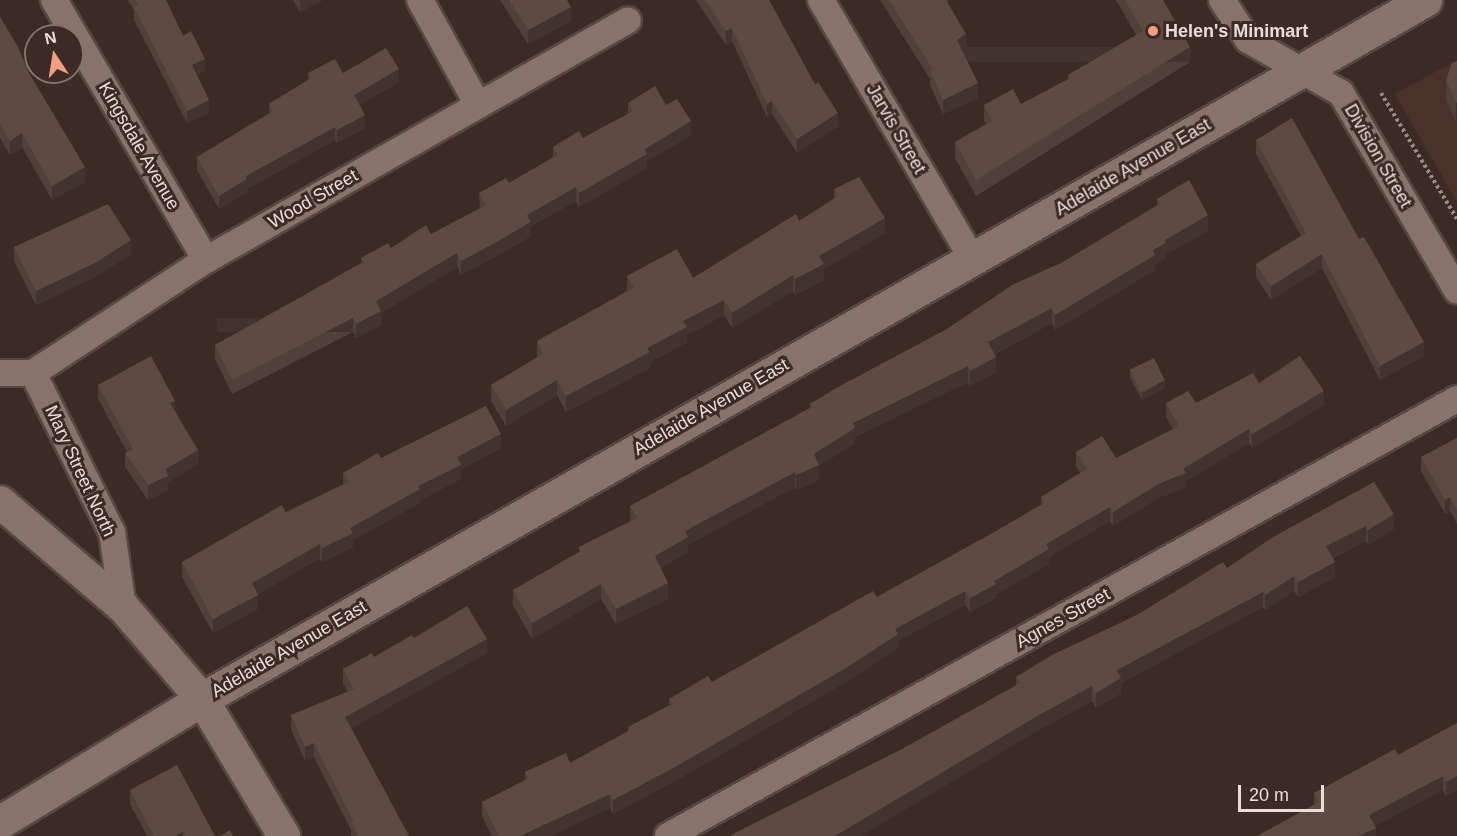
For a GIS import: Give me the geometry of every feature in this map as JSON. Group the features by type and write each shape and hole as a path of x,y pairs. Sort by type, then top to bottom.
{"main road":[{"name":"Adelaide Avenue East","path":"0,822 202,699 1425,0"}],"street":[{"name":"Kingsdale Avenue","path":"54,0 206,260"},
{"path":"420,0 478,105"},
{"name":"Jarvis Street","path":"820,0 972,258"},
{"name":"Division Street","path":"1222,0 1248,40 1341,93 1457,291"},
{"name":"Wood Street","path":"33,373 206,260 628,20"},
{"path":"0,373 33,373"},
{"name":"Mary Street North","path":"33,373 112,531 123,607"},
{"name":"Agnes Street","path":"668,836 1457,399"},
{"path":"0,502 123,607 202,699 284,836"}],"path":[{"path":"1381,93 1457,219"}],"shaded area":[{"path":"1457,60 1457,202 1395,94"}],"building":[{"path":"135,0 166,0 183,36 191,31 205,59 192,65 209,100 187,111 134,7 138,5"},
{"path":"509,0 567,0 571,7 528,30"},
{"path":"705,0 769,0 815,85 818,82 838,113 797,139 772,101 767,104 732,28 726,31"},
{"path":"889,0 946,0 966,34 957,40 978,83 943,100 930,71 933,70"},
{"path":"1125,0 1163,0 1190,47 976,180 955,142 992,121 984,105 1013,89 1021,104 1070,78 1068,75 1143,31"},
{"path":"0,17 24,61 24,84 36,84 85,167 52,186 22,133 10,141 0,124"},
{"path":"386,48 399,69 354,95 365,115 337,130 335,127 246,176 247,179 219,196 197,157 273,111 269,104 311,78 308,73 335,59 343,73"},
{"path":"1457,61 1456,103 1446,80 1452,63"},
{"path":"655,86 666,105 677,99 691,121 645,149 647,154 579,193 576,187 527,215 531,222 461,261 457,253 376,301 381,311 356,324 353,318 232,380 215,345 364,262 361,258 388,243 391,248 426,225 431,234 486,205 479,193 506,178 509,183 558,155 553,147 579,131 583,138 633,111 628,103"},
{"path":"1292,118 1359,239 1364,237 1424,342 1380,366 1322,254 1271,286 1256,264 1306,233 1256,140"},
{"path":"859,177 885,218 819,256 824,264 795,279 793,275 732,313 724,300 683,321 687,327 647,348 650,352 566,396 557,380 506,410 491,385 543,354 537,341 634,288 627,276 677,249 693,278 796,214 799,221 838,196 834,189"},
{"path":"1189,180 1208,215 1165,240 1166,243 1153,250 1155,255 1055,315 1052,308 988,342 996,357 970,371 968,366 853,423 855,428 814,454 819,465 796,475 795,472 685,531 688,537 655,556 668,583 616,609 601,584 532,623 513,590 581,551 579,547 637,518 630,506 812,407 810,404 838,387 947,329 1012,285 1063,262 1160,204 1157,199"},
{"path":"108,204 131,240 95,263 36,291 14,247"},
{"path":"151,356 175,401 170,403 198,450 166,469 168,476 148,485 125,453 133,449 98,385"},
{"path":"1300,356 1324,391 1252,434 1249,429 1183,468 1186,473 1158,484 1113,512 1110,507 1046,544 1049,549 994,581 996,584 970,598 965,591 895,629 898,634 846,668 675,767 613,800 610,794 520,836 499,836 482,802 528,779 525,772 566,753 570,763 630,730 628,727 673,704 669,699 708,676 712,682 873,591 877,597 998,530 1044,503 1041,497 1087,469 1076,452 1102,436 1116,458 1179,426 1166,403 1188,391 1196,403 1253,373 1259,383"},
{"path":"1154,358 1165,380 1141,392 1130,370"},
{"path":"486,406 501,434 457,457 461,465 418,486 420,489 350,528 353,533 322,548 320,544 252,583 258,595 213,619 182,562 282,505 286,513 349,482 343,473 378,453 381,458"},
{"path":"1457,438 1457,510 1450,497 1445,500 1421,457"},
{"path":"1374,482 1394,514 1368,530 1366,526 1326,546 1335,562 1298,582 1294,576 1265,595 1263,592 1117,670 1121,678 1096,693 1092,686 1039,715 835,836 731,835 904,748 1020,683 1016,677 1052,655 1137,615 1223,562 1227,568 1273,537"},
{"path":"467,606 487,639 345,717 409,836 358,836 351,823 354,822 314,743 305,747 291,715 354,689 343,669 372,653 374,657 412,635 414,638"},
{"path":"1457,723 1457,776 1446,782 1443,776 1369,815 1376,828 1359,836 1257,836 1319,802 1314,793 1395,749 1398,755"},
{"path":"177,765 215,836 186,836 183,832 175,836 154,836 130,790"},
{"path":"230,830 233,836 220,836"}],"place":[{"name":"Helen's Minimart","path":"1153,31"}]}
